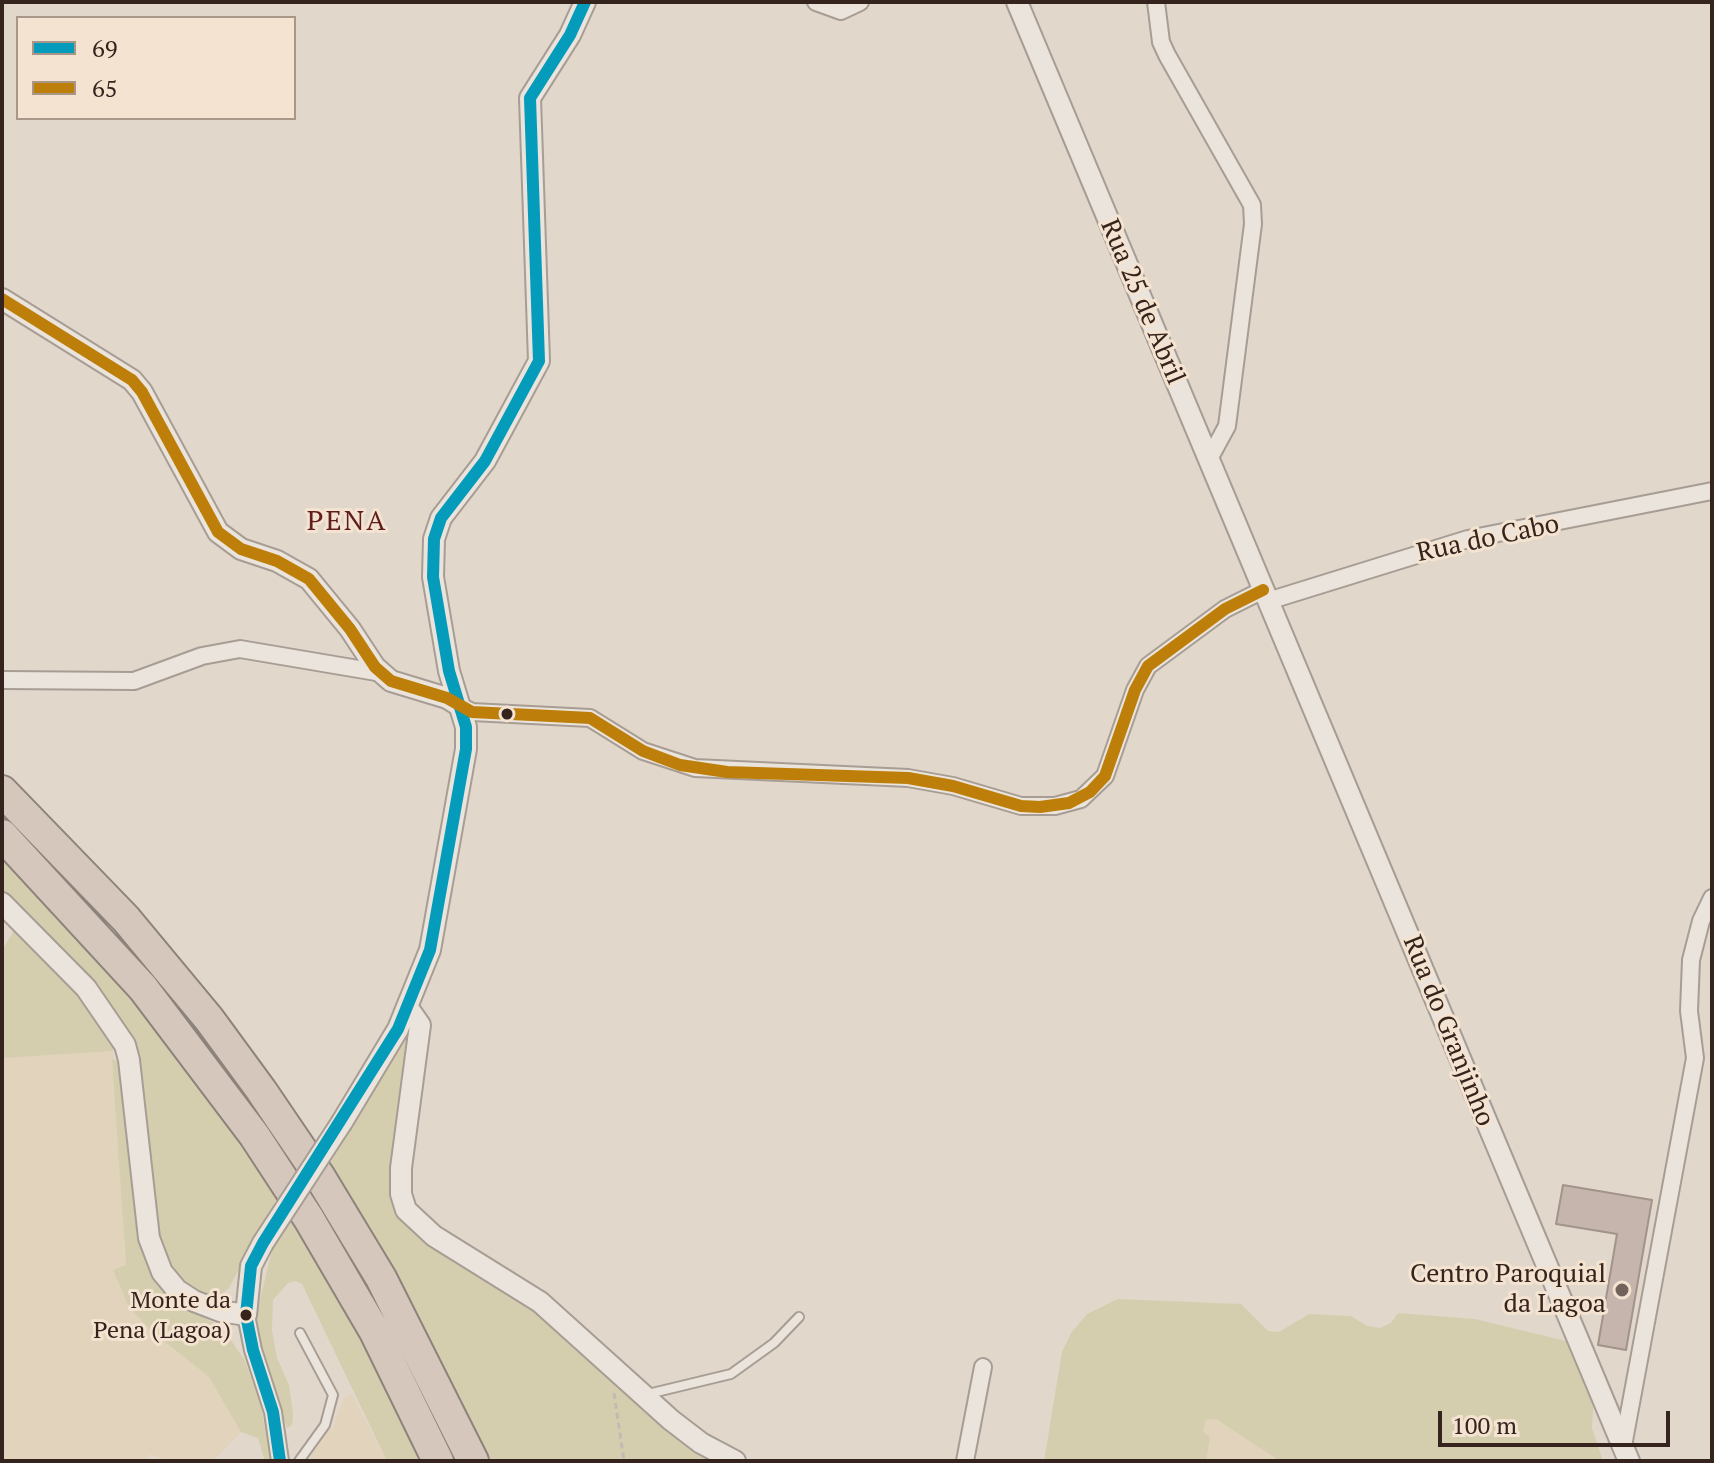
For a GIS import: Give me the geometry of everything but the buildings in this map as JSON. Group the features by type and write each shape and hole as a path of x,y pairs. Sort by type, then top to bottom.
{"highway":[{"path":"2,791 80,869 168,968 268,1100 320,1177 381,1278 473,1461"},
{"path":"2,835 134,978 239,1113 342,1275 438,1461"}],"street":[{"path":"280,1461 273,1412 253,1350 246,1315 251,1266 342,1122 408,1008 430,950 452,810 466,749 466,727 449,671 433,577 434,539 441,518 485,461 539,361 530,98 570,35 585,2"},
{"path":"816,2 841,11 860,2"},
{"name":"Rua 25 de Abril","path":"1017,2 1266,596"},
{"path":"1156,2 1161,42 1167,55 1252,205 1253,224 1227,426 1208,461"},
{"path":"2,299 132,380 142,392 218,532 241,549 288,566 309,579 391,681 447,698 460,706"},
{"name":"Rua do Cabo","path":"460,706 472,712 590,718 643,751 695,768 908,778 1021,806 1055,806 1081,799 1105,776 1135,690 1148,666 1184,637 1266,596 1468,539 1712,491"},
{"name":"Rua do Granjinho","path":"1266,596 1626,1453"},
{"path":"2,680 134,681 202,656 240,649 382,673"},
{"path":"1626,1453 1695,1058 1689,1011 1691,960 1698,931 1712,898"},
{"path":"2,903 86,988 125,1045 149,1238 162,1272 177,1290 194,1301 220,1311 246,1315"},
{"path":"408,1008 416,1014 420,1025 401,1168 401,1194 406,1210 434,1236 540,1302 691,1435 728,1460"},
{"path":"965,1461 983,1367"}],"lane":[{"path":"644,1395 731,1374 774,1343 799,1317"},
{"path":"299,1461 325,1425 333,1395 300,1333"}],"path":[{"path":"610,1363 624,1461"}],"shaded area":[{"path":"2,857 62,918 168,1042 277,1198 229,1288 216,1299 191,1293 166,1262 156,1236 137,1054 125,1026 76,966 2,892"},
{"path":"15,929 72,984 113,1039 113,1051 2,1058 2,950"},
{"path":"406,1032 410,1032 398,1214 414,1233 538,1310 663,1425 702,1455 705,1461 487,1461 411,1305 328,1167"},
{"path":"113,1051 126,1266 113,1270 155,1334 209,1377 241,1432 213,1461 170,1461 149,1454 146,1461 2,1461 2,1058"},
{"path":"112,1059 120,1062 142,1238 191,1309 223,1329 244,1359 260,1401 271,1461 265,1461 258,1438 241,1432 209,1377 155,1334 129,1307 113,1270 126,1265"},
{"path":"290,1216 378,1370 421,1461 387,1461 302,1284 296,1281 288,1283 273,1300 272,1330 277,1358 289,1385 293,1414 292,1425 287,1428 258,1336 257,1312 272,1250"},
{"path":"1118,1299 1241,1304 1268,1331 1279,1332 1309,1314 1351,1316 1367,1326 1380,1328 1391,1323 1398,1313 1475,1319 1570,1342 1594,1396 1592,1428 1603,1461 1280,1461 1216,1419 1206,1420 1203,1431 1210,1438 1206,1461 1044,1461 1062,1352 1071,1333 1087,1314"},
{"path":"351,1393 387,1461 308,1461 325,1434 333,1428 344,1398"},
{"path":"1216,1419 1280,1461 1206,1461 1210,1438 1203,1432 1206,1420"}],"transit line":[{"name":"69","path":"280,1461 273,1412 253,1350 246,1315 251,1266 398,1029 430,950 466,749 466,727 449,671 433,577 434,539 441,518 485,461 539,361 530,98 570,35 585,2"},
{"name":"65","path":"2,299 132,380 142,392 218,532 241,549 277,561 309,579 350,629 375,667 391,681 447,698 472,712 590,718 643,751 680,765 727,772 908,778 953,786 1021,806 1069,803 1090,792 1105,776 1135,690 1148,666 1225,609 1263,590"}],"place":[{"name":"Centro Paroquial da Lagoa","path":"1622,1290"},
{"name":"Monte da Pena (Lagoa)","path":"246,1315"}],"district":[{"name":"PENA","path":"347,522"}]}
